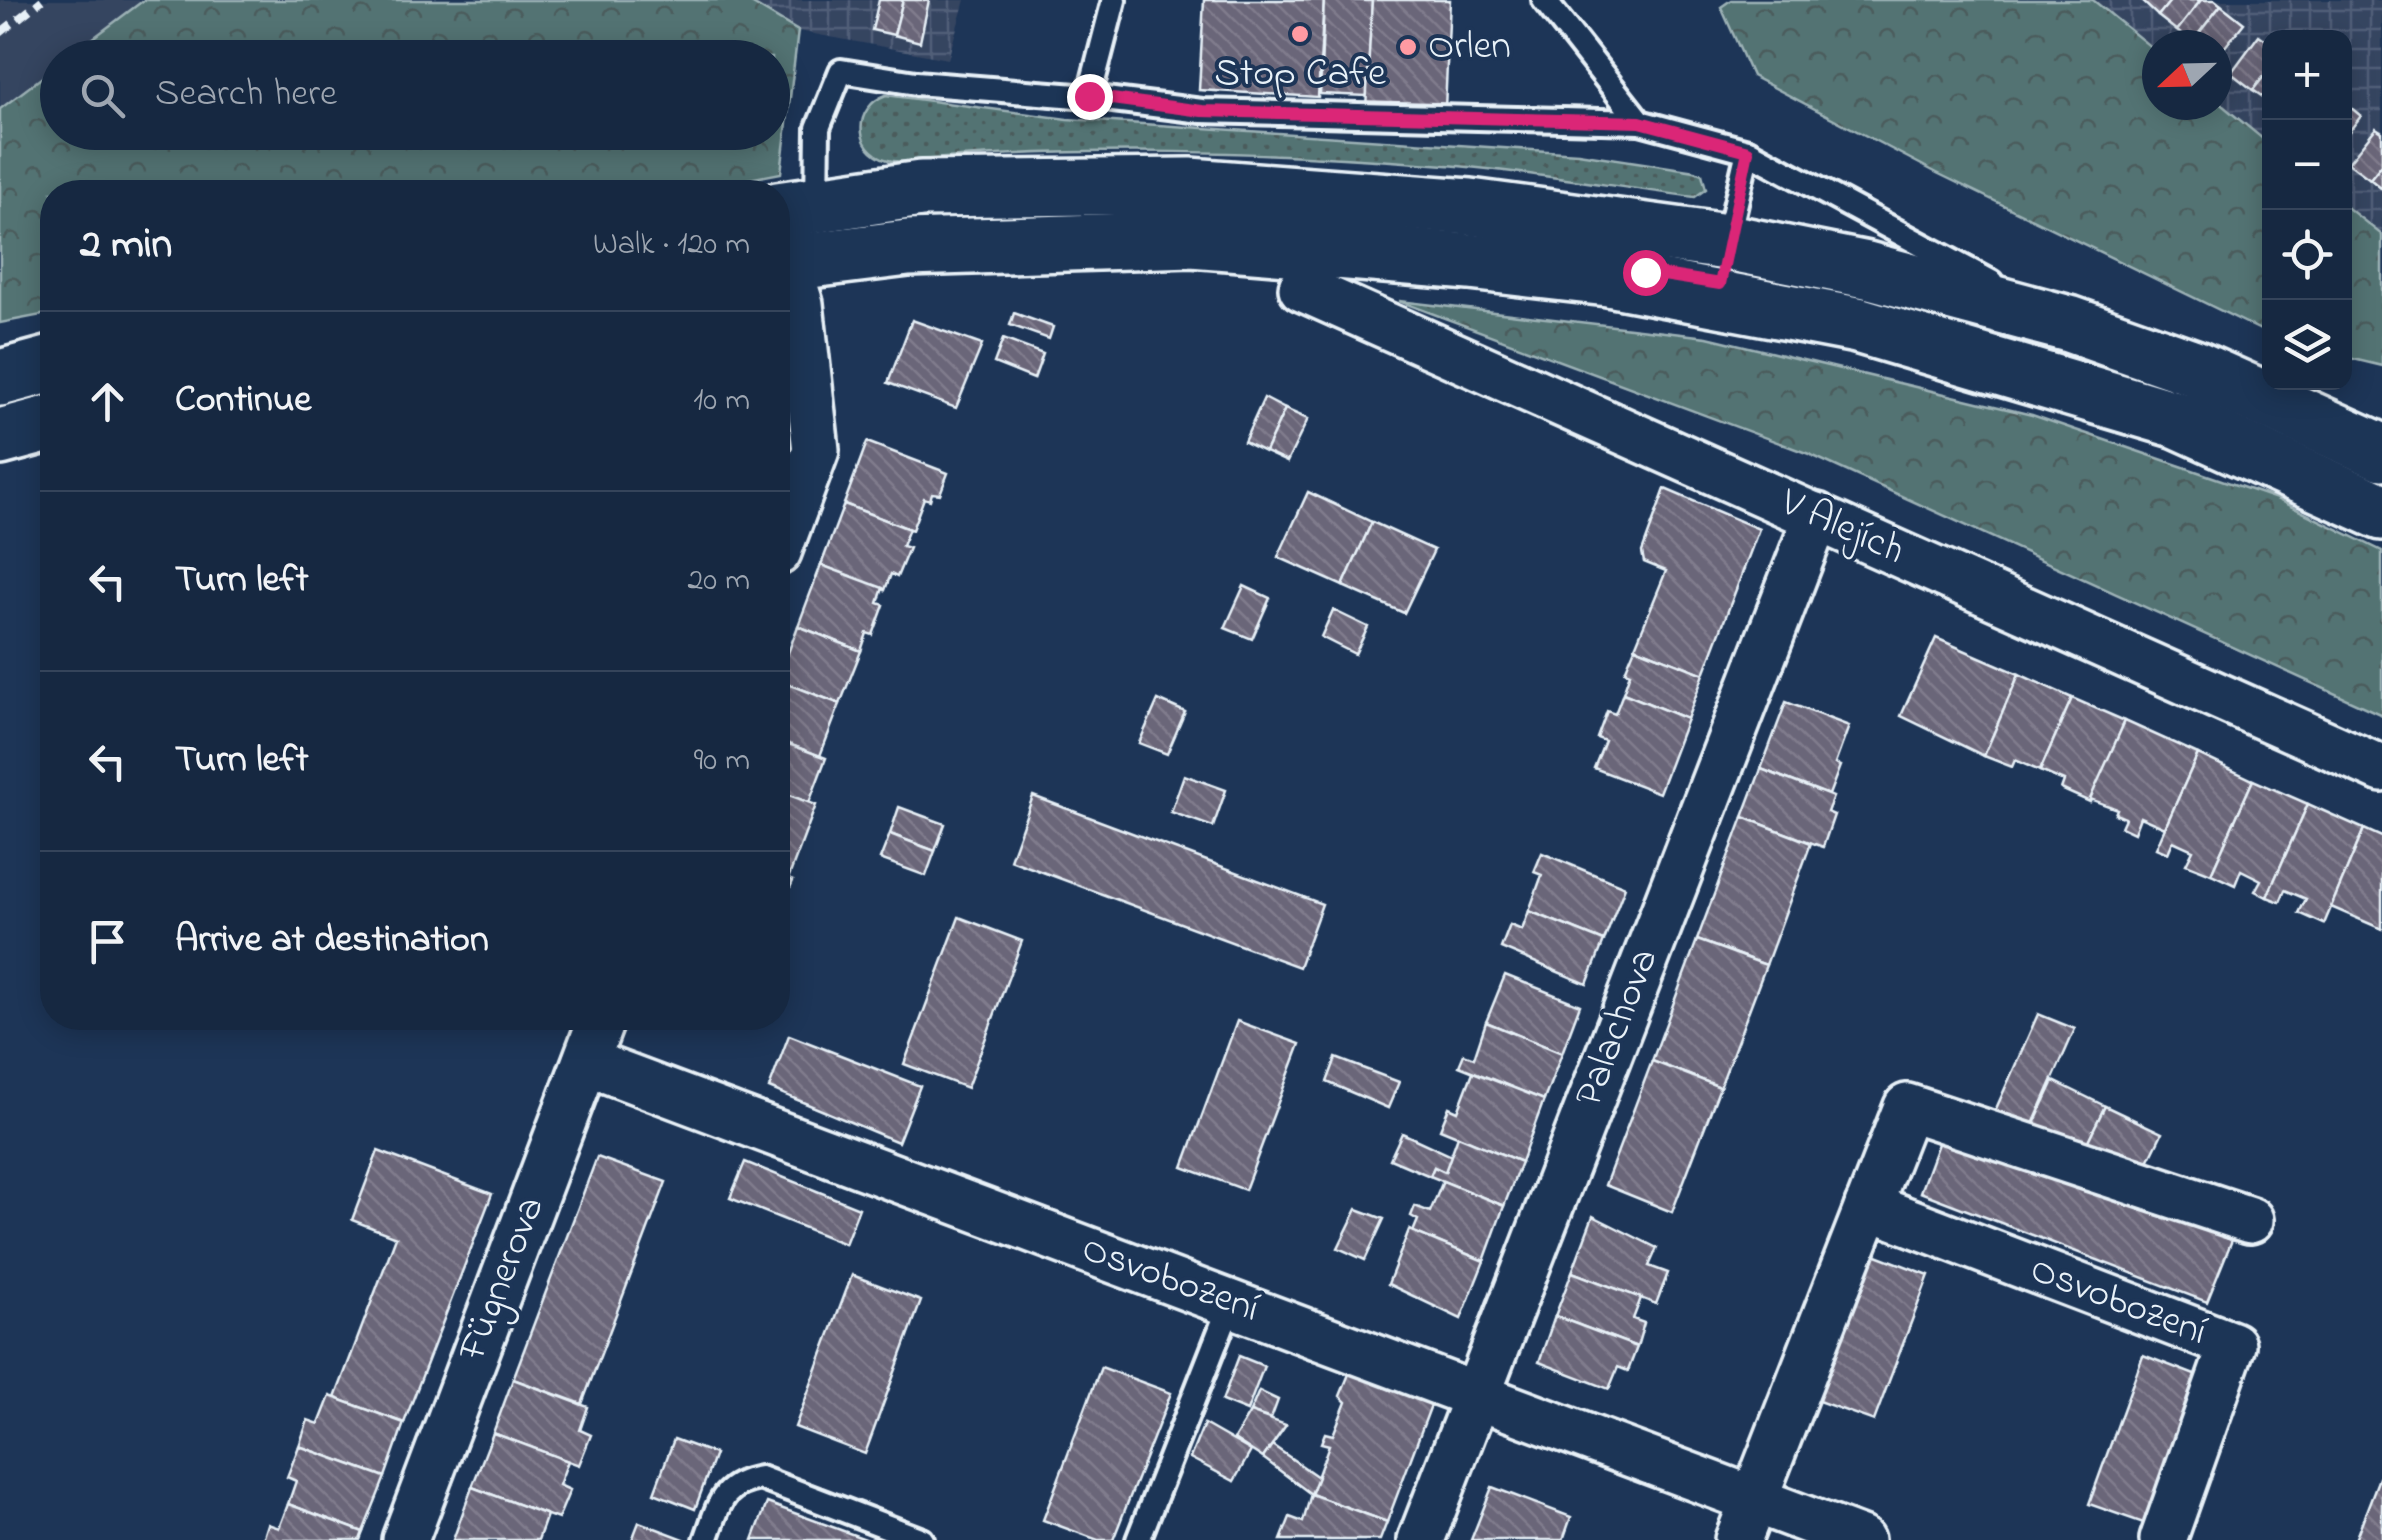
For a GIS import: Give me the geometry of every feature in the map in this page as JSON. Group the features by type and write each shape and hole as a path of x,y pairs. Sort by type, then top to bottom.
{"highway":[{"path":"790,235 921,189 1190,186 1470,207 1727,242 1867,270 2069,324 2194,368 2382,452"},
{"path":"790,235 908,248 1192,240 1470,262 1608,278 1857,325 2178,420 2382,512"},
{"path":"0,378 40,367"},
{"path":"0,437 40,426"}],"street":[{"path":"790,235 816,450 790,520"},
{"name":"V Alejích","path":"1302,288 2382,769"},
{"name":"Palachova","path":"1421,1540 1817,516"},
{"name":"Fügnerova","path":"405,1540 598,1030"},
{"name":"Osvobození","path":"586,1062 1475,1394 1746,1520 1861,1540"},
{"path":"1746,1520 1907,1107 2250,1220"},
{"name":"Osvobození","path":"1868,1206 2232,1345 2163,1540"}],"lane":[{"path":"1089,96 1114,0"},
{"path":"1544,0 1640,122"},
{"path":"790,235 818,128 841,71 1202,111 1640,122 1748,151 2069,324"},
{"path":"1320,227 1720,284 1748,151"},
{"path":"1192,240 1244,216"},
{"path":"1138,1540 1231,1303"},
{"path":"706,1540 722,1497 736,1482 760,1478 922,1540"}],"shaded area":[{"path":"0,0 144,0 91,40 40,40 40,79 0,109"},
{"path":"746,0 965,0 948,59 798,31"},
{"path":"2093,0 2382,0 2382,235 2352,211 2352,30 2262,30 2262,138 2232,113 2232,30 2142,30 2142,40"}],"green space":[{"path":"144,0 746,0 798,31 790,98 790,40 91,40"},
{"path":"1731,0 2093,0 2142,40 2142,120 2232,120 2232,113 2262,138 2262,331 1937,173 1752,76 1721,7"},
{"path":"40,79 40,150 784,150 781,173 744,180 40,180 40,315 0,323 0,109"},
{"path":"886,95 1067,119 1578,153 1695,171 1702,174 1706,189 1695,197 1465,167 1239,153 1047,153 895,161 876,155 863,138 863,118 875,101"},
{"path":"2352,211 2382,235 2382,366 2352,359"},
{"path":"1399,301 1707,337 2032,415 2274,498 2382,551 2382,715 1809,454"}],"building":[{"path":"879,0 903,0 894,35 872,30"},
{"path":"903,0 929,0 920,42 894,35"},
{"path":"1204,0 1324,0 1318,97 1199,90"},
{"path":"1324,0 1372,1 1367,96 1320,94"},
{"path":"1372,0 1450,0 1444,130 1365,126"},
{"path":"2141,0 2171,0 2158,16"},
{"path":"2171,0 2201,0 2178,30 2158,16"},
{"path":"2201,0 2215,0 2221,5 2201,30 2178,30"},
{"path":"2221,5 2244,23 2232,38 2232,30 2201,30"},
{"path":"2259,35 2262,37 2262,79 2253,90 2232,72"},
{"path":"2262,79 2262,96 2253,90"},
{"path":"2352,109 2361,116 2352,128"},
{"path":"2376,128 2382,132 2382,164 2370,179 2352,166 2352,158"},
{"path":"2382,164 2382,189 2370,179"},
{"path":"1014,313 1053,327 1049,339 1010,325"},
{"path":"912,320 982,345 956,408 888,383"},
{"path":"1003,339 1043,354 1034,379 994,363"},
{"path":"1264,398 1285,409 1265,452 1244,442"},
{"path":"1285,409 1308,419 1287,462 1265,452"},
{"path":"867,442 948,473 940,494 932,493 930,500 924,498 912,530 844,504"},
{"path":"1665,489 1759,529 1704,674 1635,647 1666,571 1644,562 1642,552"},
{"path":"1308,492 1372,522 1343,586 1278,557"},
{"path":"844,504 909,529 902,546 909,548 897,577 891,574 885,590 821,565"},
{"path":"1372,522 1434,550 1404,613 1343,586"},
{"path":"821,565 883,588 878,603 884,605 873,635 867,633 861,651 798,626"},
{"path":"1244,586 1270,598 1252,639 1225,628"},
{"path":"1333,610 1368,627 1355,654 1321,637"},
{"path":"798,626 861,651 840,704 790,685 790,648"},
{"path":"1936,638 2019,674 1984,756 1901,716"},
{"path":"1635,647 1704,674 1687,719 1623,693 1630,673 1625,671"},
{"path":"2019,674 2072,698 2040,771 2015,760 2012,767 1984,756"},
{"path":"790,685 840,704 820,756 790,745"},
{"path":"1623,693 1687,719 1659,793 1594,768 1605,741 1597,738 1607,711 1615,714"},
{"path":"2072,698 2125,721 2090,802 2061,789 2064,781 2040,771"},
{"path":"1158,700 1185,712 1167,754 1139,743"},
{"path":"1786,702 1849,726 1829,795 1761,769"},
{"path":"2125,721 2198,754 2165,828 2140,817 2134,833 2121,827 2125,818 2115,814 2117,809 2090,799"},
{"path":"790,744 826,758 809,803 790,796"},
{"path":"2198,754 2253,780 2211,874 2186,864 2193,850 2173,841 2168,853 2156,848"},
{"path":"1761,769 1833,797 1827,812 1834,815 1823,847 1743,817"},
{"path":"1184,775 1226,790 1213,827 1171,812"},
{"path":"2253,780 2308,804 2267,897 2255,891 2261,880 2241,870 2235,885 2211,874"},
{"path":"790,795 816,805 790,874"},
{"path":"1033,796 1322,904 1299,967 1010,860"},
{"path":"2308,804 2364,829 2324,924 2299,913 2306,899 2285,890 2280,902 2267,897"},
{"path":"899,807 945,824 935,851 890,834"},
{"path":"1743,817 1811,843 1766,965 1697,940"},
{"path":"2364,829 2382,837 2382,929 2331,907"},
{"path":"890,834 935,851 926,876 880,859"},
{"path":"1542,853 1625,887 1604,941 1529,911 1542,875 1534,872"},
{"path":"1529,911 1604,941 1587,984 1501,948 1510,925 1522,930"},
{"path":"959,917 1022,941 967,1088 904,1064"},
{"path":"1697,940 1766,965 1720,1087 1652,1061"},
{"path":"1505,975 1580,1005 1562,1053 1486,1022"},
{"path":"2038,1014 2075,1029 2031,1129 1995,1111"},
{"path":"1237,1021 1300,1044 1245,1190 1183,1167"},
{"path":"1486,1022 1562,1053 1544,1100 1459,1066 1464,1054 1474,1058"},
{"path":"789,1035 920,1086 898,1142 769,1088"},
{"path":"1336,1058 1399,1082 1388,1108 1327,1082"},
{"path":"1652,1061 1720,1087 1672,1212 1605,1185"},
{"path":"1473,1072 1544,1100 1521,1162 1440,1129 1449,1107 1458,1111"},
{"path":"2054,1081 2105,1106 2086,1145 2034,1124"},
{"path":"2105,1106 2162,1133 2144,1170 2086,1145"},
{"path":"1943,1130 2232,1240 2207,1302 1920,1192"},
{"path":"1402,1133 1452,1156 1445,1172 1434,1167 1430,1176 1390,1159"},
{"path":"1458,1136 1521,1162 1504,1206 1430,1176 1434,1167 1445,1172"},
{"path":"378,1151 492,1194 404,1423 335,1398 396,1237 352,1220"},
{"path":"597,1157 666,1182 582,1404 513,1379"},
{"path":"745,1162 859,1208 845,1244 730,1198"},
{"path":"1443,1181 1504,1206 1484,1261 1413,1232 1418,1220 1411,1216 1415,1206 1430,1212"},
{"path":"1357,1209 1384,1219 1365,1260 1338,1248"},
{"path":"1593,1216 1657,1248 1649,1266 1668,1273 1656,1304 1572,1272"},
{"path":"1409,1230 1484,1261 1461,1319 1388,1284"},
{"path":"1866,1251 1929,1275 1874,1421 1810,1398"},
{"path":"1572,1272 1641,1298 1633,1319 1644,1323 1637,1347 1555,1316"},
{"path":"852,1275 921,1301 865,1454 795,1427"},
{"path":"1555,1316 1637,1347 1628,1371 1618,1367 1609,1389 1539,1362"},
{"path":"2143,1355 2205,1379 2152,1526 2089,1504"},
{"path":"1239,1356 1264,1366 1247,1411 1222,1401"},
{"path":"1101,1367 1171,1393 1113,1540 1098,1540 1043,1520"},
{"path":"1351,1369 1434,1397 1387,1522 1311,1494 1329,1445 1321,1443 1325,1433 1333,1435 1346,1402 1340,1396"},
{"path":"513,1379 588,1407 580,1430 591,1435 579,1465 493,1433"},
{"path":"1259,1391 1278,1400 1271,1419 1250,1412"},
{"path":"330,1396 404,1423 385,1477 299,1446 308,1420 319,1424"},
{"path":"1250,1412 1286,1425 1263,1458 1234,1439"},
{"path":"1204,1424 1251,1451 1234,1481 1190,1458"},
{"path":"493,1433 568,1461 559,1485 570,1490 558,1519 472,1487"},
{"path":"674,1439 715,1454 695,1509 654,1493"},
{"path":"1272,1445 1318,1477 1311,1494 1263,1458"},
{"path":"299,1446 385,1477 363,1532 288,1504 296,1481 287,1477"},
{"path":"2379,1478 2382,1540 2355,1540"},
{"path":"472,1487 547,1515 538,1540 453,1540"},
{"path":"1492,1487 1571,1517 1563,1540 1471,1540"},
{"path":"1311,1494 1387,1522 1380,1540 1281,1540 1290,1517 1303,1522"},
{"path":"767,1503 868,1540 753,1540"},
{"path":"288,1504 363,1532 360,1540 263,1540 268,1524 279,1528"},
{"path":"639,1522 684,1539 632,1540"}],"railway":[{"path":"0,33 42,0"}],"place":[{"name":"Stop Cafe","path":"1300,34"},
{"name":"Orlen","path":"1408,47"}],"route":[{"path":"1089,96 1202,111 1640,122 1748,151 1720,284 1645,272"}]}
